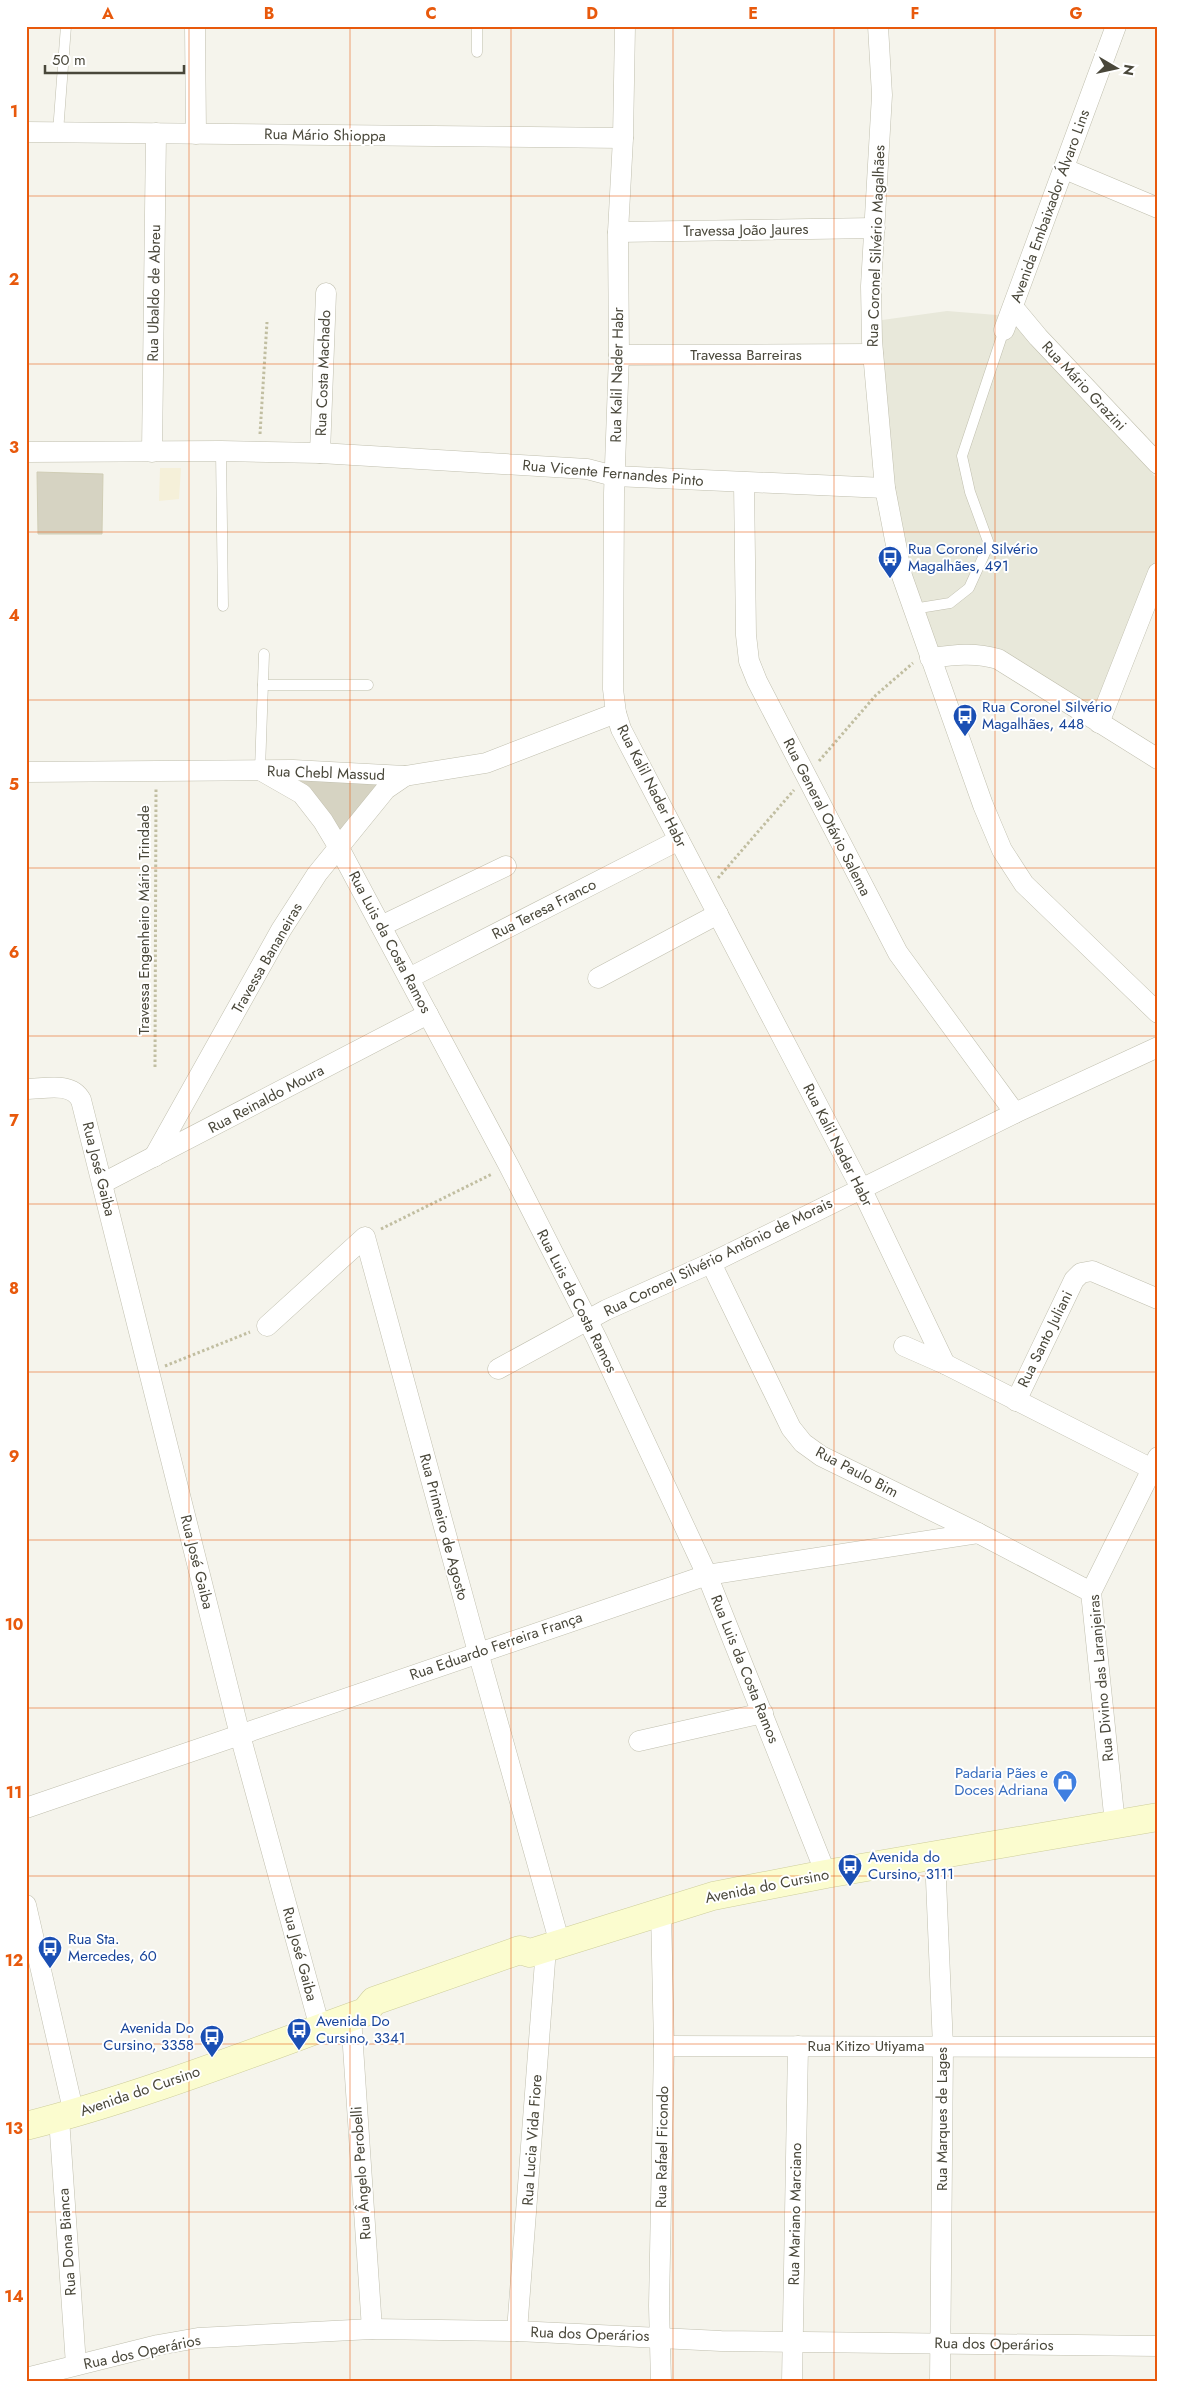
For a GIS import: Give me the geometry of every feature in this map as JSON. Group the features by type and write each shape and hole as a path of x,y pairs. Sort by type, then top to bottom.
{"main road":[{"name":"Avenida do Cursino","path":"26,2126 67,2116 358,2014 378,2015 524,1962 546,1948 713,1896 826,1874 1158,1817"}],"street":[{"path":"195,26 196,134"},
{"name":"Rua Kalil Nader Habr","path":"626,26 618,232 618,354 614,476 613,689 616,713 621,729 861,1188 945,1364"},
{"name":"Rua Coronel Silvério Magalhães","path":"878,26 882,95 872,286 873,354 885,488 902,576 983,805 1002,850 1014,871 1064,924 1158,1013"},
{"name":"Avenida Embaixador Álvaro Lins","path":"1004,330 1065,169 1116,26"},
{"name":"Rua Mário Shioppa","path":"26,132 623,138"},
{"name":"Rua Ubaldo de Abreu","path":"152,452 156,133"},
{"path":"1065,169 1158,208"},
{"name":"Travessa João Jaures","path":"618,232 875,228"},
{"name":"Rua Costa Machado","path":"320,453 326,293"},
{"name":"Rua Mário Grazini","path":"1013,307 1038,337 1158,464"},
{"name":"Travessa Barreiras","path":"618,354 873,354"},
{"name":"Rua Vicente Fernandes Pinto","path":"26,452 221,451 320,453 587,468 614,476 885,488"},
{"name":"Rua General Otávio Salema","path":"744,483 746,635 749,662 898,953 1015,1113"},
{"path":"1099,724 1158,573"},
{"path":"930,658 956,654 985,655 998,659 1099,724 1158,759"},
{"name":"Rua Chebl Massud","path":"26,772 157,773 260,770 358,772 405,776 486,763 616,713"},
{"name":"Rua Luis da Costa Ramos","path":"260,770 302,794 323,821 338,846 509,1166 588,1320 707,1575 826,1874"},
{"name":"Travessa Bananeiras","path":"154,1157 281,930 338,846 386,789 405,776"},
{"name":"Rua Teresa Franco","path":"409,978 679,840"},
{"path":"382,926 506,866"},
{"path":"598,978 718,914"},
{"name":"Rua Reinaldo Moura","path":"103,1183 428,1014"},
{"name":"Rua Coronel Silvério Antônio de Morais","path":"498,1369 588,1320 1015,1113 1158,1047"},
{"name":"Rua José Gaiba","path":"26,1090 65,1088 74,1090 78,1094 103,1183 240,1735 320,2028"},
{"path":"267,1326 365,1237"},
{"name":"Rua Primeiro de Agosto","path":"365,1237 478,1652 546,1948"},
{"name":"Rua Paulo Bim","path":"711,1262 791,1428 803,1443 821,1456 978,1533 1091,1592"},
{"name":"Rua Santo Juliani","path":"1016,1401 1074,1280 1081,1273 1092,1271 1158,1299"},
{"path":"904,1346 945,1364 1016,1401 1156,1466"},
{"name":"Rua Divino das Laranjeiras","path":"1114,1824 1091,1592 1156,1466"},
{"name":"Rua Eduardo Ferreira França","path":"26,1808 707,1575 978,1533"},
{"path":"639,1741 763,1713"},
{"name":"Rua Marques de Lages","path":"935,1856 943,2047 940,2382"},
{"name":"Rua Dona Bianca","path":"26,1905 67,2116 76,2366"},
{"name":"Rua Rafael Ficondo","path":"661,1911 664,2046 661,2382"},
{"name":"Rua Lucia Vida Fiore","path":"517,2331 546,1948"},
{"name":"Rua Ângelo Perobelli","path":"358,2014 372,2329"},
{"name":"Rua Kitizo Utiyama","path":"664,2046 1158,2047"},
{"name":"Rua Mariano Marciano","path":"792,2382 798,2046"},
{"name":"Rua dos Operários","path":"26,2378 158,2345 198,2338 372,2329 517,2331 794,2342 1158,2346"}],"lane":[{"path":"58,132 66,26"},
{"path":"476,52 477,26"},
{"path":"913,609 950,603 969,588 990,544 970,492 962,456 1004,330"},
{"path":"221,451 223,606"},
{"path":"260,770 264,654"},
{"path":"263,685 368,685"}],"path":[{"path":"259,452 267,322"},
{"path":"706,891 876,695 912,663 930,658"},
{"name":"Travessa Engenheiro Mário Trindade","path":"155,1067 157,773"},
{"path":"365,1237 509,1166"},
{"path":"150,1372 267,1326"}],"shaded area":[{"path":"947,311 1009,316 1094,405 1158,480 1158,563 1142,613 1095,716 1002,651 931,654 888,504 875,321"},
{"path":"160,468 181,468 179,499 159,501"}],"building":[{"path":"37,472 103,474 102,534 38,534"},
{"path":"269,772 404,777 338,845"}],"place":[{"name":"Rua Coronel Silvério Magalhães, 491","path":"890,579"},
{"name":"Rua Coronel Silvério Magalhães, 448","path":"965,737"},
{"name":"Padaria Pães e Doces Adriana","path":"1065,1803"},
{"name":"Avenida do Cursino, 3111","path":"850,1887"},
{"name":"Rua Sta. Mercedes, 60","path":"50,1969"},
{"name":"Avenida Do Cursino, 3341","path":"299,2051"},
{"name":"Avenida Do Cursino, 3358","path":"212,2058"}]}
